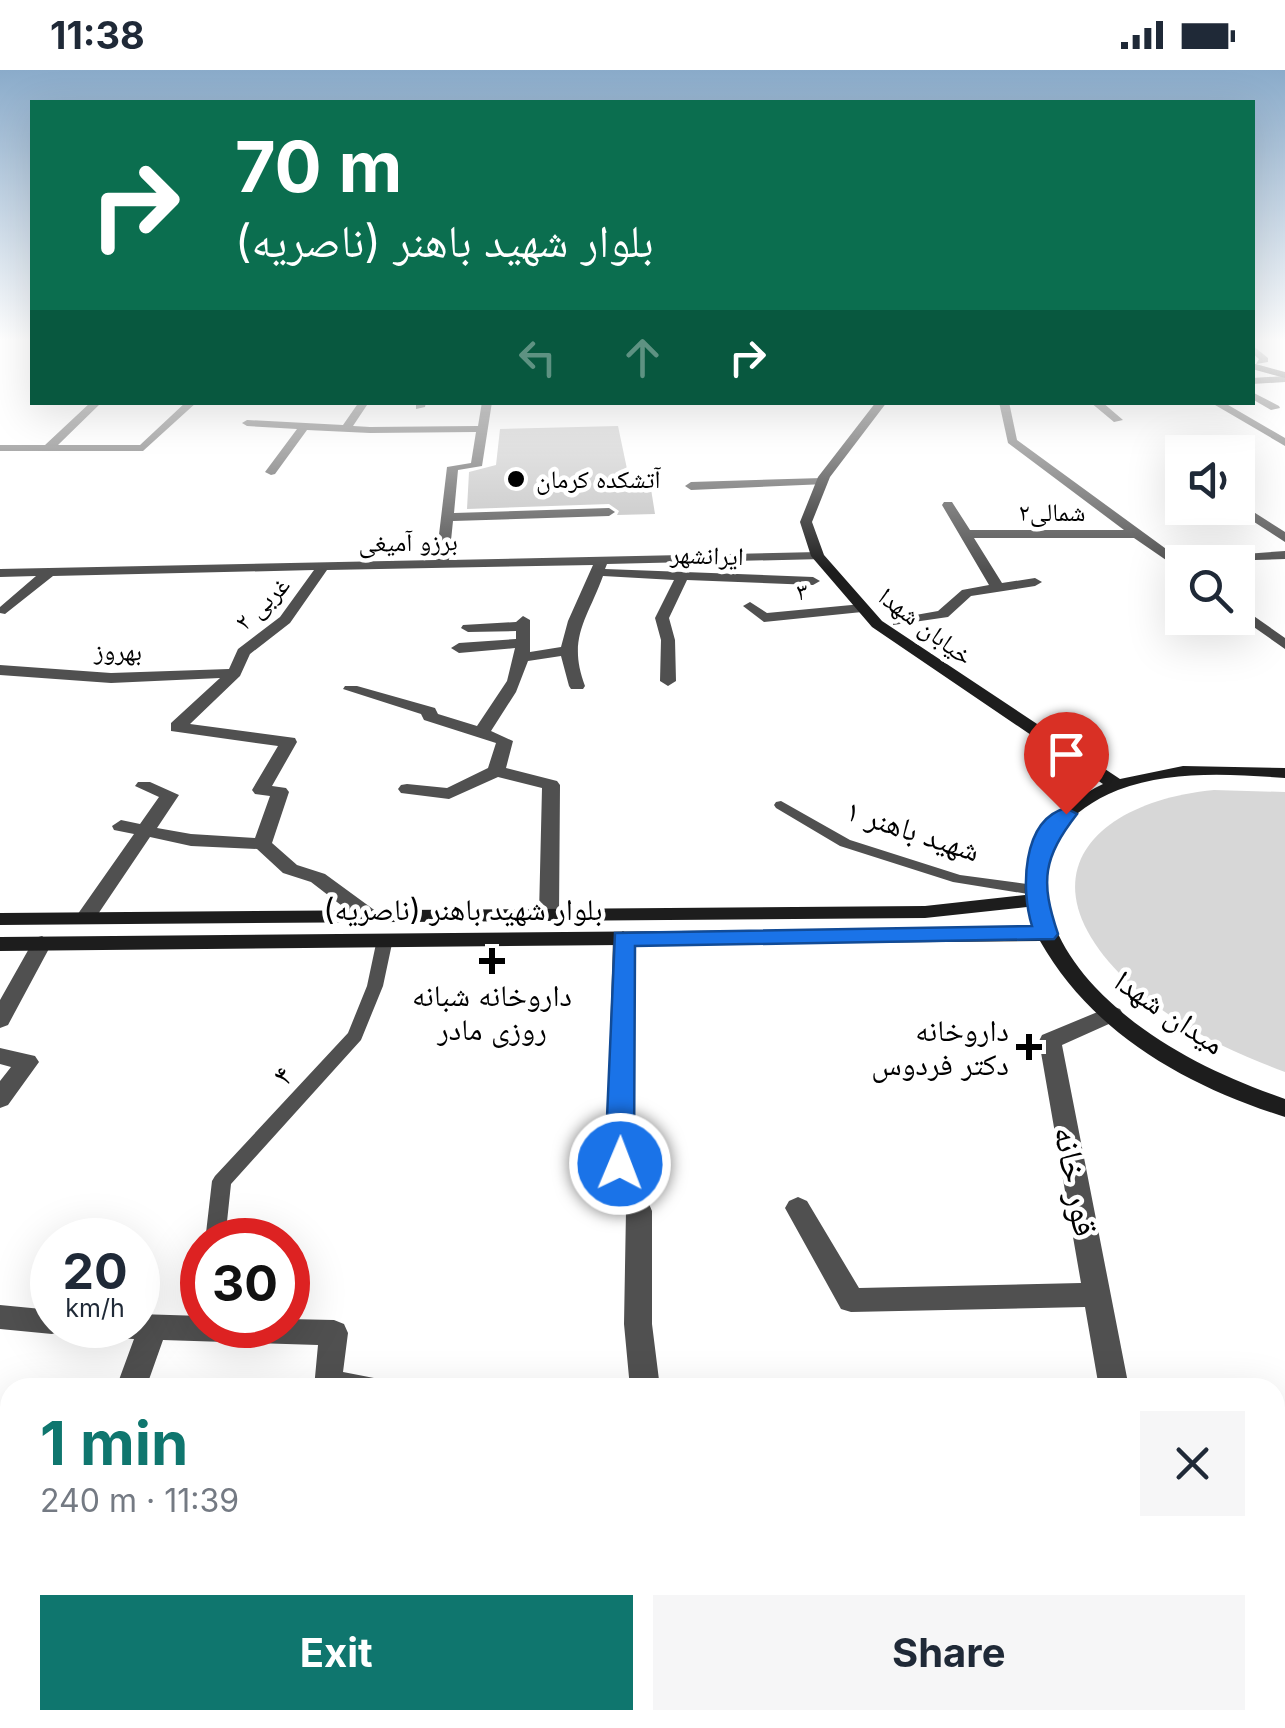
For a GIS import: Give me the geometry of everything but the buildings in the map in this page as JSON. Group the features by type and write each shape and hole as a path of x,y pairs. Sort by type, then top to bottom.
{"main road":[{"path":"818,556 806,522 822,482 871,416"},
{"name":"خیابان شهدا","path":"818,556 877,624 1117,785"},
{"path":"1034,895 1036,861 1053,828 1083,802 1117,785 1200,770 1285,773"},
{"name":"بلوار شهید باهنر (ناصریه)","path":"0,918 925,912 1034,895"},
{"name":"میدان شهدا","path":"1034,895 1046,934 1072,973 1112,1014 1182,1062 1285,1108"},
{"name":"بلوار شهید باهنر (ناصریه)","path":"0,944 1046,934"}],"street":[{"path":"48,448 81,416"},
{"path":"0,448 143,448 177,416"},
{"path":"348,426 354,416"},
{"path":"442,564 453,466 476,466 485,416"},
{"path":"1007,416 1012,441 1165,552"},
{"path":"1113,416 1118,420"},
{"path":"1240,416 1285,443"},
{"path":"247,424 370,430 483,429"},
{"path":"271,472 304,425"},
{"path":"692,486 822,482"},
{"path":"948,505 970,534 996,585"},
{"path":"448,516 609,512"},
{"path":"1255,518 1285,538"},
{"name":"شمالی۲","path":"970,534 1135,534"},
{"path":"1255,558 1285,555"},
{"name":"برزو آمیغی","path":"0,574 442,564 600,567 818,556"},
{"name":"۲ غربی","path":"262,844 280,792 261,790 289,742 176,727 235,673 243,652 284,620 323,567"},
{"path":"577,686 567,665 570,626 600,567"},
{"name":"ایرانشهر","path":"600,567 682,577 813,581"},
{"path":"5,610 49,572"},
{"path":"668,681 668,640 662,618 682,577"},
{"path":"898,622 944,614 967,593 996,585 1035,582"},
{"name":"۳","path":"750,606 764,618 862,608"},
{"path":"1255,622 1285,645"},
{"path":"468,628 524,637 568,651"},
{"path":"459,648 524,637"},
{"path":"481,733 510,691 524,637"},
{"name":"بهروز","path":"0,670 112,678 235,673"},
{"path":"350,689 428,711 430,717 505,741 496,771"},
{"path":"407,789 449,794 496,771 550,785 549,914"},
{"path":"85,918 170,795 144,786"},
{"path":"121,826 262,844 290,870 318,878 370,916"},
{"path":"623,938 620,1164 640,1211 638,1324 644,1378"},
{"path":"0,1020 42,943"},
{"name":"قور خانه","path":"1112,1014 1050,1041 1112,1378"},
{"path":"0,1056 27,1062 0,1098"},
{"path":"798,1208 851,1300 1099,1295"},
{"path":"0,1317 30,1320"},
{"path":"310,1332 334,1333 328,1378"},
{"path":"135,1378 145,1348"}],"lane":[{"name":"شهید باهنر ۱","path":"782,804 844,843 958,878 1034,895"},
{"name":"۴","path":"218,1218 222,1181 355,1036 375,986 385,939"}],"shaded area":[{"path":"1214,790 1285,792 1285,1072 1202,1035 1144,996 1095,944 1079,910 1076,879 1085,852 1104,829 1134,811 1171,797"}],"place":[{"name":"آتشکده کرمان","path":"516,479"},
{"name":"داروخانه شبانه روزی مادر","path":"492,961"},
{"name":"داروخانه دکتر فردوس","path":"1029,1047"}],"route":[{"path":"620,1164 623,938 1046,934 1035,900 1036,861 1053,828 1066,814"}]}
